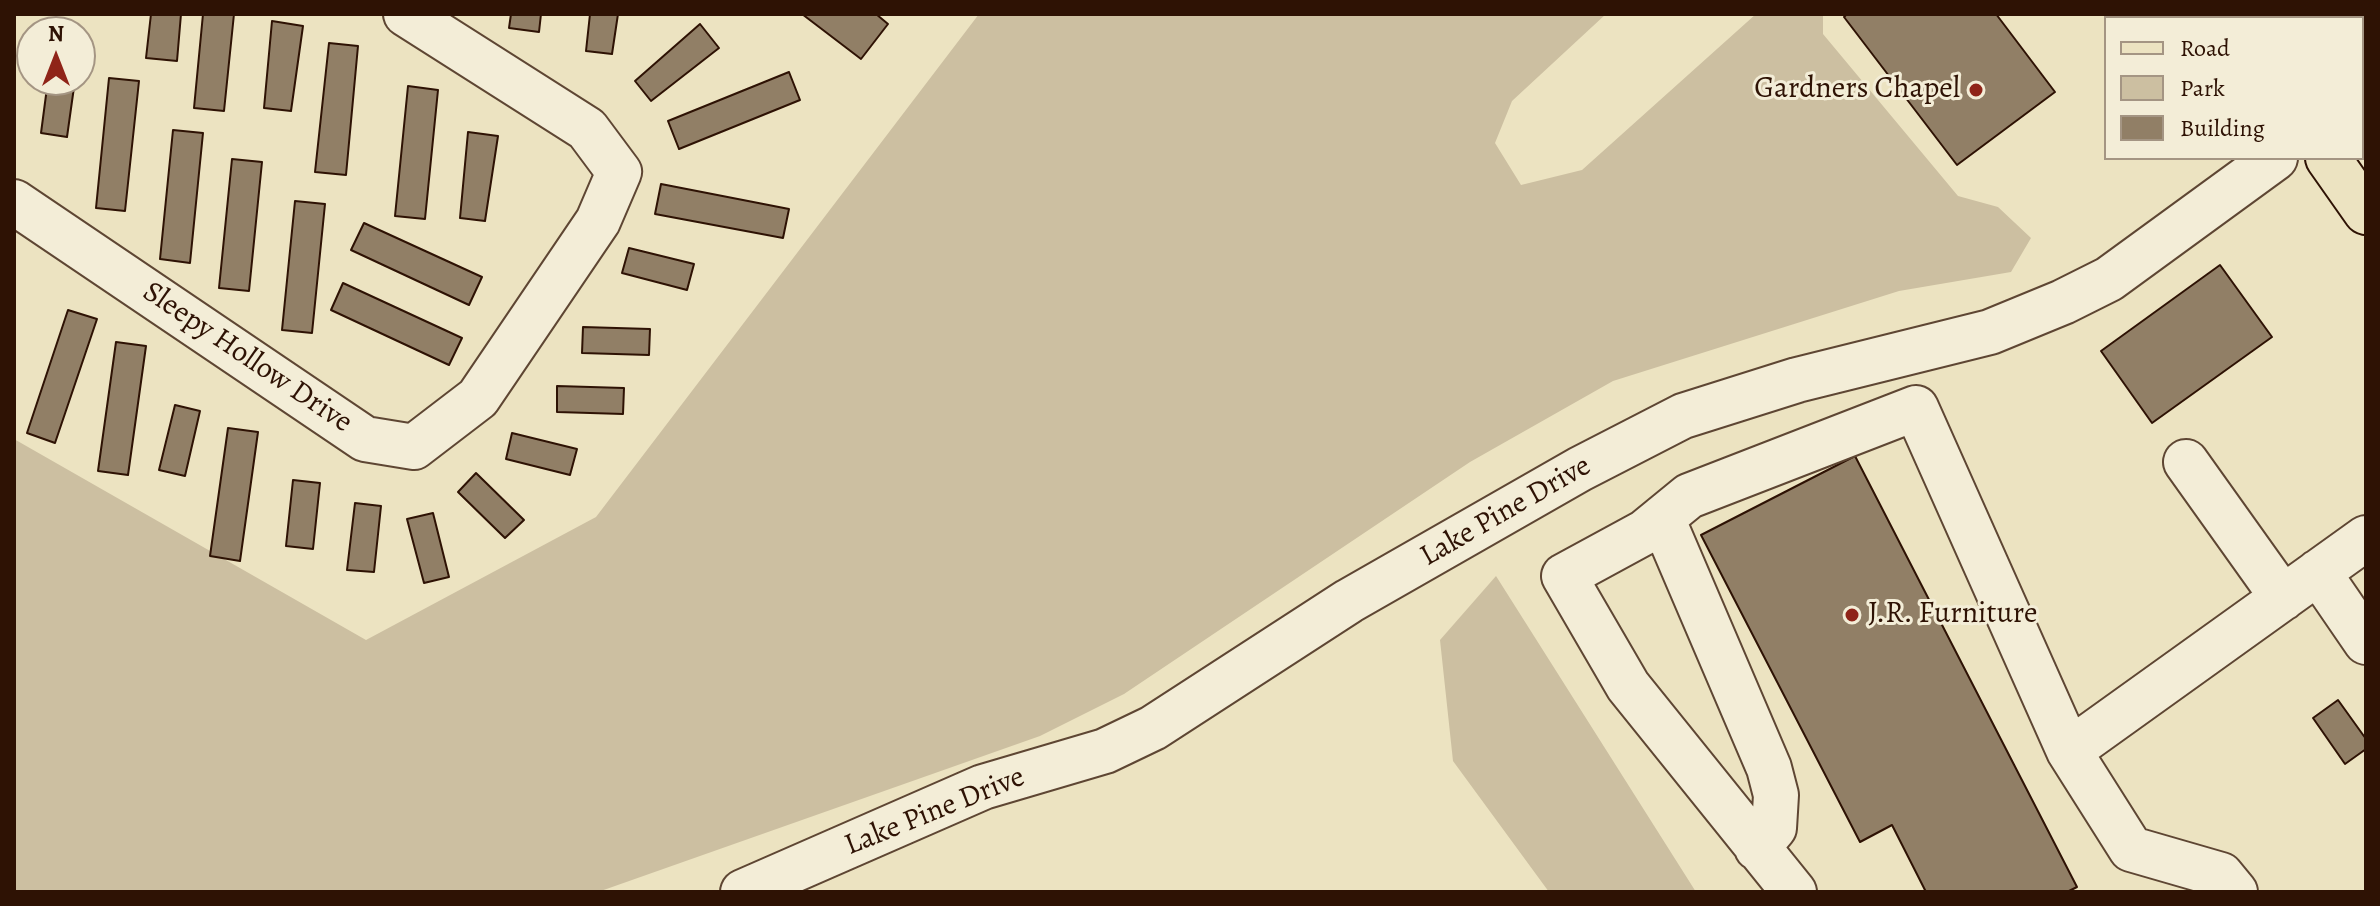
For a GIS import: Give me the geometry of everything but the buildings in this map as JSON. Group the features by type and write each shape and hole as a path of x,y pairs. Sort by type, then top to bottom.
{"street":[{"name":"Sleepy Hollow Drive","path":"14,202 365,439 414,447 478,398 598,221 619,172 587,129 406,14"},
{"name":"Lake Pine Drive","path":"743,892 983,787 1105,751 1153,728 1349,601 1580,469 1683,416 1797,380 1990,332 2063,302 2109,279 2272,160"},
{"path":"1794,892 1628,686 1564,576 1645,532 1689,496 1916,408 2069,751 2131,849 2221,875 2235,892"},
{"path":"2186,462 2283,598"},
{"path":"1662,518 1769,768 1776,795 1774,828 1757,848"},
{"path":"2069,751 2366,538"},
{"path":"2318,572 2363,631"},
{"path":"2154,892 2191,866"}],"green space":[{"path":"979,14 1606,14 1512,101 1495,143 1521,185 1582,170 1756,14 1823,14 1823,34 1958,196 1998,207 2031,238 2011,272 1899,291 1613,381 1470,462 1124,694 1040,736 598,892 14,892 14,439 366,640 596,517"},
{"path":"1496,576 1696,892 1549,892 1453,761 1440,640"}],"place":[{"name":"Gardners Chapel","path":"1976,90"},
{"name":"J.R. Furniture","path":"1852,615"}]}
